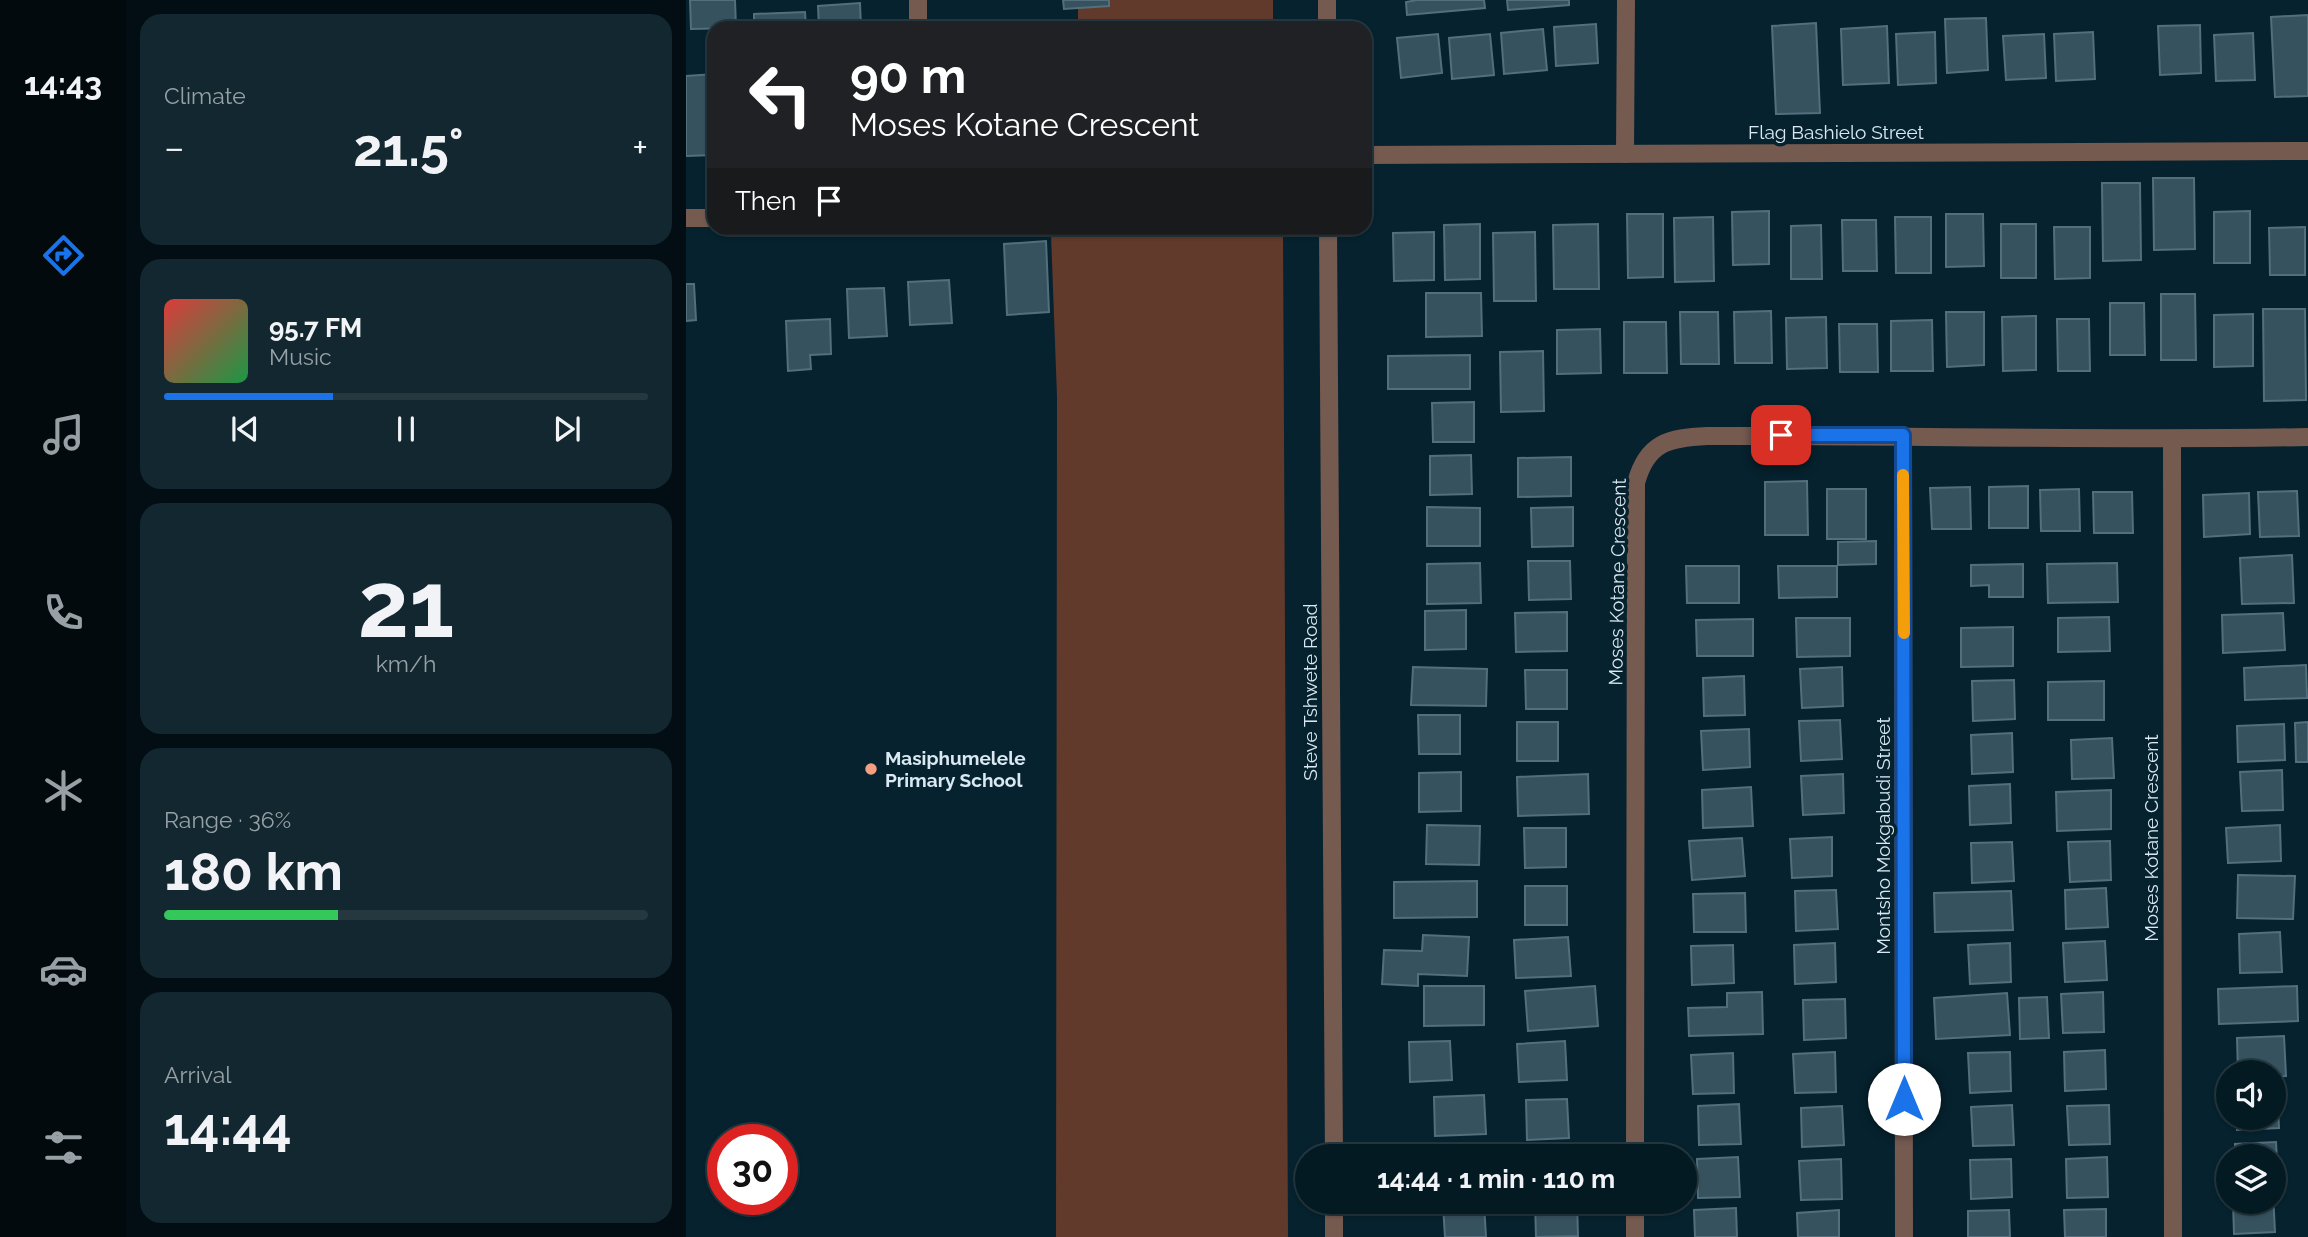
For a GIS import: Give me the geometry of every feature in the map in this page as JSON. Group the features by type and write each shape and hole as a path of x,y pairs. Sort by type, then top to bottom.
{"street":[{"path":"918,0 918,21"},
{"path":"1327,0 1327,21"},
{"path":"1625,154 1626,0"},
{"name":"Flag Bashielo Street","path":"1372,155 2308,151"},
{"path":"686,218 707,218"},
{"name":"Steve Tshwete Road","path":"1328,235 1334,1144"},
{"name":"Moses Kotane Crescent","path":"1635,1144 1636,483 1640,466 1648,454 1660,444 1676,438 1707,436 1903,435 2172,440 2308,437"},
{"name":"Montsho Mokgabudi Street","path":"1903,435 1904,1237"},
{"name":"Moses Kotane Crescent","path":"2172,440 2173,1237"},
{"path":"1334,1214 1334,1237"},
{"path":"1635,1214 1635,1237"}],"shaded area":[{"path":"1078,0 1273,0 1273,21 1078,21"},
{"path":"1051,235 1283,235 1288,1237 1056,1237 1057,396"}],"building":[{"path":"690,0 735,0 736,21 707,21 707,29 691,29"},
{"path":"1063,0 1109,0 1109,6 1064,9"},
{"path":"1484,0 1485,8 1407,15 1406,2"},
{"path":"1507,0 1569,0 1569,5 1508,10"},
{"path":"860,3 861,21 819,21 818,6"},
{"path":"805,12 806,21 754,21 754,14"},
{"path":"2308,15 2308,96 2275,97 2271,17"},
{"path":"1986,18 1988,70 1947,73 1945,19"},
{"path":"1816,23 1820,113 1776,114 1772,26"},
{"path":"1596,24 1598,63 1556,66 1554,27"},
{"path":"2200,25 2201,73 2160,75 2158,26"},
{"path":"1887,26 1889,83 1843,85 1841,29"},
{"path":"1543,29 1547,70 1504,74 1501,33"},
{"path":"1935,32 1936,83 1898,85 1896,34"},
{"path":"2093,32 2095,79 2056,81 2054,34"},
{"path":"2253,33 2255,80 2216,81 2214,35"},
{"path":"1438,34 1442,73 1401,78 1397,38"},
{"path":"1490,34 1494,75 1452,79 1449,38"},
{"path":"2044,34 2046,78 2006,80 2003,36"},
{"path":"707,74 707,155 686,156 686,76"},
{"path":"2153,178 2194,178 2195,249 2154,250"},
{"path":"2102,183 2140,183 2141,260 2103,261"},
{"path":"1769,211 1769,264 1733,265 1732,212"},
{"path":"2250,211 2250,263 2214,263 2214,212"},
{"path":"1627,214 1663,214 1663,277 1628,278"},
{"path":"1946,214 1983,214 1984,266 1946,267"},
{"path":"1713,217 1714,281 1675,282 1674,218"},
{"path":"1895,217 1931,217 1931,273 1896,273"},
{"path":"1842,220 1876,220 1877,271 1843,271"},
{"path":"1480,224 1480,279 1445,280 1444,225"},
{"path":"1598,224 1599,289 1554,289 1553,225"},
{"path":"2001,224 2036,224 2036,278 2001,278"},
{"path":"1821,225 1822,279 1791,279 1791,226"},
{"path":"2054,227 2090,227 2090,278 2055,279"},
{"path":"2305,227 2305,275 2270,275 2269,228"},
{"path":"1434,232 1434,280 1394,281 1393,233"},
{"path":"1535,232 1536,301 1494,301 1493,233"},
{"path":"1046,241 1049,312 1007,315 1004,244"},
{"path":"949,280 952,323 910,325 908,282"},
{"path":"686,284 694,284 696,320 686,321"},
{"path":"884,288 887,336 849,338 847,289"},
{"path":"1426,293 1481,293 1482,336 1426,337"},
{"path":"2161,294 2195,294 2196,360 2161,360"},
{"path":"2110,303 2144,303 2145,355 2110,355"},
{"path":"2263,309 2305,309 2306,400 2264,401"},
{"path":"1771,311 1772,363 1735,363 1734,312"},
{"path":"1680,312 1718,312 1719,364 1681,364"},
{"path":"1946,312 1984,312 1984,365 1947,367"},
{"path":"2253,314 2253,366 2214,367 2214,315"},
{"path":"2036,316 2036,370 2003,371 2002,317"},
{"path":"1826,317 1827,368 1787,369 1786,318"},
{"path":"830,319 831,354 810,355 811,369 788,371 786,321"},
{"path":"2057,319 2089,319 2090,371 2058,371"},
{"path":"1932,320 1933,371 1891,371 1891,321"},
{"path":"1624,322 1666,322 1667,373 1624,373"},
{"path":"1839,324 1877,324 1878,372 1840,372"},
{"path":"1600,329 1601,373 1557,374 1557,330"},
{"path":"1543,351 1544,411 1501,412 1500,352"},
{"path":"1470,355 1470,389 1388,389 1388,356"},
{"path":"1474,402 1474,442 1433,442 1432,403"},
{"path":"1471,455 1472,494 1430,495 1430,456"},
{"path":"1571,457 1571,496 1518,497 1518,458"},
{"path":"1807,481 1808,535 1765,535 1765,482"},
{"path":"2028,486 2028,528 1989,528 1989,487"},
{"path":"1970,487 1971,529 1932,529 1930,488"},
{"path":"1827,489 1866,489 1866,539 1827,539"},
{"path":"2079,489 2080,531 2041,531 2040,490"},
{"path":"2297,491 2299,536 2260,537 2258,492"},
{"path":"2093,492 2132,492 2133,533 2094,533"},
{"path":"2249,493 2250,534 2204,537 2203,495"},
{"path":"1427,507 1480,508 1480,546 1427,546"},
{"path":"1573,507 1573,546 1532,547 1531,508"},
{"path":"1876,541 1876,564 1838,565 1838,542"},
{"path":"2292,555 2294,603 2242,604 2240,558"},
{"path":"1528,561 1570,561 1571,599 1529,600"},
{"path":"1480,563 1481,603 1427,604 1427,564"},
{"path":"2117,563 2118,602 2048,603 2047,564"},
{"path":"2023,564 2023,597 1989,597 1989,585 1971,586 1971,565"},
{"path":"1686,566 1739,566 1739,603 1687,603"},
{"path":"1778,566 1837,566 1837,597 1779,598"},
{"path":"1466,610 1466,649 1425,650 1425,611"},
{"path":"1567,612 1567,651 1516,652 1515,613"},
{"path":"2283,613 2285,650 2223,653 2222,615"},
{"path":"2109,617 2110,651 2058,652 2058,618"},
{"path":"1796,618 1850,618 1850,656 1797,657"},
{"path":"1753,619 1753,656 1697,656 1696,620"},
{"path":"2013,627 2013,666 1961,667 1961,628"},
{"path":"2306,665 2307,698 2245,700 2244,668"},
{"path":"1413,667 1487,669 1486,706 1411,705"},
{"path":"1842,667 1843,706 1802,708 1800,669"},
{"path":"1525,670 1567,670 1567,709 1526,709"},
{"path":"1744,676 1745,715 1704,716 1703,678"},
{"path":"2014,680 2015,719 1973,721 1972,681"},
{"path":"2104,681 2104,720 2048,720 2048,682"},
{"path":"1418,715 1460,715 1460,754 1419,754"},
{"path":"1840,720 1842,759 1801,761 1799,721"},
{"path":"1517,722 1558,722 1558,761 1517,761"},
{"path":"2308,722 2308,762 2296,762 2295,723"},
{"path":"2284,724 2285,760 2238,762 2237,726"},
{"path":"1749,729 1750,767 1703,770 1701,731"},
{"path":"2012,733 2013,772 1972,774 1971,735"},
{"path":"2112,738 2114,778 2072,779 2071,740"},
{"path":"2282,770 2283,810 2242,811 2240,772"},
{"path":"1461,772 1461,811 1419,812 1419,773"},
{"path":"1588,774 1589,814 1518,816 1517,777"},
{"path":"1843,774 1844,813 1803,815 1801,776"},
{"path":"2010,784 2011,823 1970,825 1969,786"},
{"path":"1751,787 1753,826 1703,828 1702,790"},
{"path":"2111,790 2111,829 2057,831 2056,792"},
{"path":"1427,825 1480,826 1479,865 1426,864"},
{"path":"2280,825 2281,861 2228,863 2226,828"},
{"path":"1524,828 1566,828 1566,867 1525,868"},
{"path":"1832,837 1832,876 1792,878 1790,839"},
{"path":"1742,838 1745,876 1692,880 1689,841"},
{"path":"2110,841 2111,880 2070,882 2068,842"},
{"path":"2012,842 2014,881 1972,883 1971,843"},
{"path":"2238,875 2295,876 2293,919 2237,918"},
{"path":"1477,881 1477,917 1394,918 1394,882"},
{"path":"1525,886 1567,886 1567,925 1525,925"},
{"path":"2106,888 2108,927 2066,929 2065,890"},
{"path":"1836,890 1838,929 1796,931 1795,891"},
{"path":"2011,891 2013,930 1935,932 1934,893"},
{"path":"1745,893 1746,932 1694,932 1693,894"},
{"path":"2280,932 2282,972 2240,973 2239,934"},
{"path":"1423,935 1469,937 1467,976 1418,974 1418,986 1382,984 1384,950 1422,951"},
{"path":"1568,937 1571,976 1516,978 1514,940"},
{"path":"2105,941 2107,980 2065,982 2063,943"},
{"path":"1835,943 1836,982 1795,984 1794,945"},
{"path":"2010,943 2011,982 1970,984 1968,945"},
{"path":"1733,945 1734,983 1692,985 1691,946"},
{"path":"1424,986 1484,986 1484,1025 1424,1026"},
{"path":"1595,986 1598,1026 1528,1031 1525,991"},
{"path":"2297,986 2298,1021 2219,1024 2218,989"},
{"path":"1762,992 1763,1034 1689,1036 1688,1008 1727,1007 1727,993"},
{"path":"2103,992 2104,1032 2063,1033 2061,994"},
{"path":"2007,993 2010,1035 1936,1039 1934,998"},
{"path":"2047,997 2049,1038 2020,1039 2019,998"},
{"path":"1845,999 1846,1038 1804,1040 1803,1000"},
{"path":"2284,1036 2285,1060 2238,1060 2237,1038"},
{"path":"1450,1041 1452,1080 1410,1082 1409,1042"},
{"path":"1565,1041 1567,1080 1519,1082 1517,1044"},
{"path":"2105,1050 2106,1089 2065,1091 2064,1052"},
{"path":"1835,1052 1836,1092 1795,1093 1793,1054"},
{"path":"2010,1052 2011,1091 1970,1093 1968,1053"},
{"path":"1733,1053 1734,1093 1693,1094 1691,1055"},
{"path":"1484,1095 1486,1134 1435,1136 1434,1097"},
{"path":"1567,1099 1569,1138 1527,1140 1526,1100"},
{"path":"1739,1104 1741,1144 1699,1145 1698,1106"},
{"path":"2012,1105 2014,1145 1973,1146 1971,1107"},
{"path":"2109,1105 2110,1144 2069,1145 2067,1106"},
{"path":"1842,1106 1844,1145 1802,1147 1801,1108"},
{"path":"2276,1142 2276,1144 2235,1144"},
{"path":"1738,1157 1740,1197 1698,1198 1697,1159"},
{"path":"2107,1157 2108,1197 2067,1198 2066,1159"},
{"path":"1841,1159 1842,1199 1801,1200 1799,1161"},
{"path":"2011,1159 2012,1197 1971,1199 1970,1160"},
{"path":"1736,1208 1737,1237 1695,1237 1694,1214 1697,1214 1697,1210"},
{"path":"2106,1209 2106,1237 2065,1237 2064,1210"},
{"path":"1839,1210 1839,1237 1798,1237 1797,1213"},
{"path":"2009,1210 2010,1237 1968,1237 1968,1211"},
{"path":"1444,1214 1485,1214 1486,1237 1445,1237"},
{"path":"1535,1214 1577,1214 1578,1236 1536,1237"},
{"path":"2233,1214 2274,1214 2275,1232 2234,1234"}],"slow traffic":[{"path":"1903,475 1904,633"}],"place":[{"name":"Masiphumelele Primary School","path":"871,769"}],"route":[{"path":"1781,435 1903,435 1904,1099"}]}
